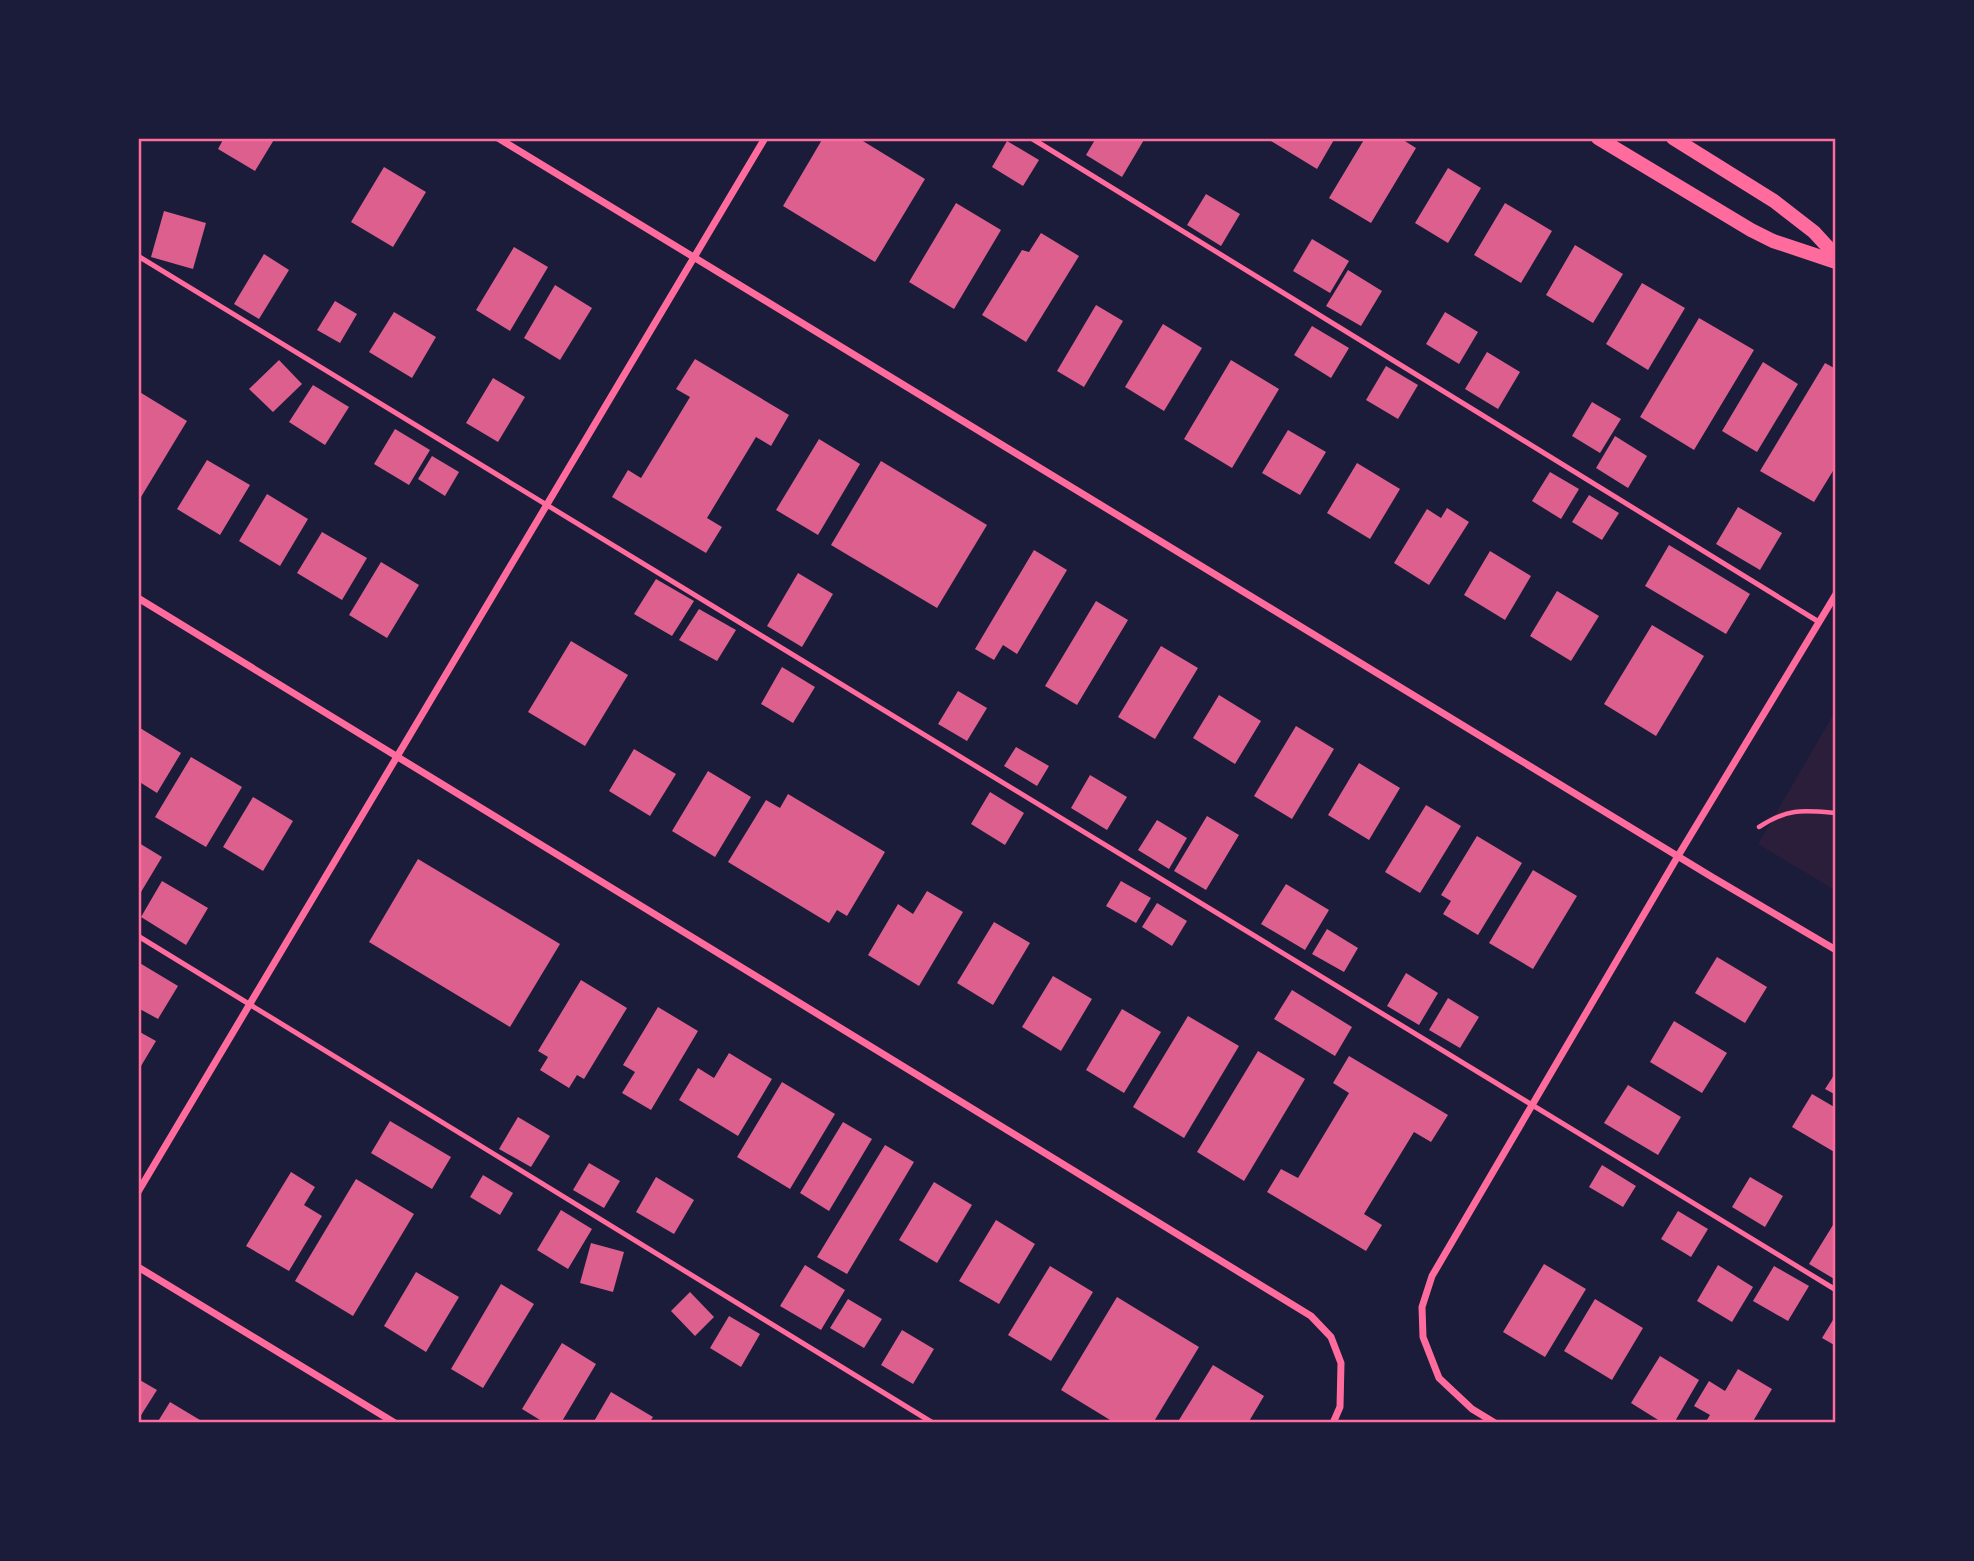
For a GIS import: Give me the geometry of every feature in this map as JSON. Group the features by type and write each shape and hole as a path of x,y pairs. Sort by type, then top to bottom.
{"main road":[{"path":"1598,138 1751,230 1773,241 1836,262"},
{"path":"1673,138 1785,208 1814,232 1836,256"}],"street":[{"path":"498,138 1836,950"},
{"path":"138,1192 765,138"},
{"path":"1495,1423 1472,1409 1439,1378 1423,1337 1422,1307 1432,1276 1678,856 1836,594"},
{"path":"138,598 1311,1316 1331,1337 1341,1363 1340,1407 1333,1423"},
{"path":"138,1267 395,1423"}],"lane":[{"path":"1031,138 1819,622"},
{"path":"138,256 1836,1290"},
{"path":"138,936 933,1423"}],"path":[{"path":"1759,827 1775,816 1790,812 1836,813"}],"shaded area":[{"path":"1836,710 1836,891 1758,844"}],"building":[{"path":"224,138 275,138 255,171 218,149"},
{"path":"823,138 858,138 925,179 875,262 783,206"},
{"path":"1096,138 1145,138 1122,177 1086,155"},
{"path":"1273,138 1335,138 1317,169 1271,141"},
{"path":"1365,138 1400,138 1416,148 1371,223 1329,198"},
{"path":"1007,141 1039,160 1023,186 992,167"},
{"path":"384,167 426,192 393,247 351,222"},
{"path":"1448,168 1481,188 1448,243 1415,223"},
{"path":"1206,194 1240,214 1221,246 1187,225"},
{"path":"956,203 1001,230 954,309 909,282"},
{"path":"1505,203 1552,231 1521,283 1474,255"},
{"path":"164,211 206,223 193,269 151,257"},
{"path":"1041,233 1079,256 1026,342 982,315 1022,250 1029,252"},
{"path":"1312,239 1349,261 1330,293 1293,271"},
{"path":"1575,245 1623,274 1593,323 1546,295"},
{"path":"514,247 548,267 510,331 476,310"},
{"path":"264,254 289,270 259,319 234,304"},
{"path":"1348,270 1382,291 1361,326 1326,306"},
{"path":"1642,283 1685,308 1648,370 1606,344"},
{"path":"555,285 592,308 560,360 524,338"},
{"path":"335,301 357,314 340,343 317,330"},
{"path":"1096,305 1123,321 1084,387 1057,371"},
{"path":"394,312 436,337 412,378 369,352"},
{"path":"1445,312 1478,332 1459,364 1426,344"},
{"path":"1699,318 1754,350 1694,450 1640,417"},
{"path":"1163,324 1202,348 1164,411 1125,387"},
{"path":"1312,326 1349,348 1331,378 1294,355"},
{"path":"1487,352 1520,372 1498,409 1465,389"},
{"path":"695,359 789,415 771,446 756,437 707,518 722,527 706,553 612,497 628,470 641,478 690,397 676,389"},
{"path":"279,360 302,384 273,412 249,389"},
{"path":"1231,360 1279,389 1232,468 1184,439"},
{"path":"1763,362 1798,384 1757,452 1722,431"},
{"path":"1825,363 1836,369 1836,466 1814,502 1760,471"},
{"path":"1386,366 1418,385 1398,419 1366,400"},
{"path":"493,378 525,397 498,442 466,423"},
{"path":"313,385 349,407 325,445 289,422"},
{"path":"138,391 187,421 138,502"},
{"path":"1592,402 1621,419 1600,453 1572,436"},
{"path":"395,429 430,450 409,485 374,464"},
{"path":"1288,430 1326,452 1300,495 1262,473"},
{"path":"1615,436 1647,456 1628,488 1596,468"},
{"path":"819,439 860,464 818,535 776,510"},
{"path":"432,456 459,472 445,496 418,479"},
{"path":"207,460 250,485 220,535 177,509"},
{"path":"881,461 987,525 937,608 831,545"},
{"path":"1357,463 1400,489 1370,539 1327,513"},
{"path":"1550,472 1579,489 1561,519 1532,501"},
{"path":"267,494 308,519 280,566 239,541"},
{"path":"1589,495 1619,513 1602,540 1572,522"},
{"path":"1738,507 1782,533 1760,570 1716,544"},
{"path":"1447,508 1469,522 1429,585 1394,563 1427,509 1441,518"},
{"path":"322,532 367,558 342,600 297,573"},
{"path":"1669,545 1750,594 1726,634 1645,586"},
{"path":"1034,550 1067,570 1017,654 1003,645 994,660 975,649"},
{"path":"1490,551 1531,576 1505,620 1464,595"},
{"path":"381,562 419,585 387,638 349,615"},
{"path":"798,573 833,594 802,647 767,626"},
{"path":"656,579 694,601 672,636 634,614"},
{"path":"1557,591 1599,616 1571,661 1530,636"},
{"path":"1096,601 1128,620 1077,705 1045,686"},
{"path":"699,609 736,630 717,661 679,640"},
{"path":"1652,625 1704,656 1656,736 1604,704"},
{"path":"571,641 628,675 585,746 528,712"},
{"path":"1161,646 1198,668 1155,739 1118,717"},
{"path":"782,667 815,687 793,723 761,704"},
{"path":"958,691 987,708 967,741 938,724"},
{"path":"1219,695 1261,721 1235,764 1193,738"},
{"path":"1296,726 1334,749 1292,819 1254,796"},
{"path":"140,728 181,753 157,793 138,781"},
{"path":"1016,747 1049,766 1037,786 1004,766"},
{"path":"634,749 676,774 650,816 609,791"},
{"path":"191,757 242,787 206,847 155,817"},
{"path":"1359,763 1400,788 1369,840 1328,815"},
{"path":"708,771 751,797 715,857 672,831"},
{"path":"1090,775 1127,797 1107,830 1071,808"},
{"path":"990,792 1024,813 1005,845 971,824"},
{"path":"788,794 885,852 847,916 837,910 829,923 728,862 766,800 780,808"},
{"path":"253,797 293,821 263,871 223,847"},
{"path":"1426,805 1461,826 1420,893 1385,872"},
{"path":"1207,816 1239,835 1206,890 1174,871"},
{"path":"1157,820 1187,838 1169,869 1138,850"},
{"path":"1477,836 1522,863 1478,935 1443,914 1451,901 1441,895"},
{"path":"139,843 162,857 141,892 138,890"},
{"path":"418,859 560,944 510,1027 369,942"},
{"path":"1533,870 1577,896 1533,969 1489,943"},
{"path":"162,881 208,908 186,945 141,917"},
{"path":"1121,881 1151,898 1136,923 1106,906"},
{"path":"1286,884 1329,910 1305,950 1261,924"},
{"path":"927,891 963,912 919,986 868,955 898,904 913,914"},
{"path":"1157,903 1187,921 1172,946 1142,927"},
{"path":"994,922 1030,943 993,1005 957,983"},
{"path":"1327,929 1358,948 1344,972 1312,954"},
{"path":"1717,957 1767,987 1745,1023 1695,993"},
{"path":"138,962 178,986 158,1019 138,1008"},
{"path":"1406,973 1438,993 1419,1025 1387,1006"},
{"path":"1053,976 1092,999 1061,1051 1022,1027"},
{"path":"581,980 627,1008 584,1079 577,1075 569,1088 540,1070 548,1057 538,1051"},
{"path":"1292,990 1352,1027 1335,1056 1274,1019"},
{"path":"1448,998 1479,1017 1460,1048 1429,1030"},
{"path":"658,1007 698,1031 651,1110 622,1093 635,1072 623,1065"},
{"path":"1122,1009 1161,1032 1124,1093 1086,1070"},
{"path":"1188,1016 1239,1046 1184,1138 1133,1107"},
{"path":"1674,1021 1727,1053 1702,1093 1650,1062"},
{"path":"138,1031 156,1041 138,1071"},
{"path":"1258,1051 1305,1079 1244,1181 1197,1152"},
{"path":"729,1053 772,1079 738,1136 679,1100 698,1068 714,1078"},
{"path":"1349,1056 1448,1115 1431,1142 1414,1132 1364,1214 1382,1225 1366,1251 1267,1192 1281,1169 1298,1178 1349,1093 1333,1083"},
{"path":"1836,1072 1836,1095 1825,1089"},
{"path":"782,1082 835,1114 790,1189 737,1157"},
{"path":"1628,1085 1681,1117 1658,1155 1604,1123"},
{"path":"1812,1094 1836,1108 1836,1153 1792,1127"},
{"path":"518,1117 550,1136 531,1167 499,1149"},
{"path":"390,1121 451,1157 432,1189 371,1153"},
{"path":"843,1122 872,1139 829,1211 800,1193"},
{"path":"885,1145 914,1162 847,1274 817,1257"},
{"path":"589,1163 620,1181 604,1208 573,1190"},
{"path":"1602,1165 1636,1186 1623,1207 1589,1187"},
{"path":"291,1172 315,1187 304,1205 322,1216 289,1271 246,1246"},
{"path":"483,1175 513,1193 500,1215 470,1197"},
{"path":"656,1177 694,1200 674,1234 636,1212"},
{"path":"1750,1177 1783,1196 1765,1227 1732,1207"},
{"path":"356,1179 414,1214 353,1316 295,1281"},
{"path":"934,1182 972,1205 937,1263 899,1240"},
{"path":"561,1210 592,1229 568,1269 537,1250"},
{"path":"1678,1211 1708,1229 1691,1257 1661,1239"},
{"path":"996,1220 1035,1244 999,1304 959,1281"},
{"path":"1833,1225 1836,1226 1836,1280 1809,1264"},
{"path":"591,1243 624,1252 613,1292 580,1283"},
{"path":"1544,1264 1586,1289 1545,1357 1503,1332"},
{"path":"805,1265 845,1290 821,1330 780,1306"},
{"path":"1718,1265 1753,1287 1732,1322 1697,1301"},
{"path":"1050,1266 1093,1292 1051,1361 1008,1335"},
{"path":"1774,1266 1809,1286 1788,1321 1753,1301"},
{"path":"416,1272 459,1297 426,1352 384,1326"},
{"path":"501,1284 534,1304 483,1388 451,1369"},
{"path":"690,1292 714,1317 695,1336 671,1311"},
{"path":"1117,1297 1199,1347 1153,1423 1115,1423 1061,1390"},
{"path":"848,1299 882,1319 864,1348 830,1328"},
{"path":"1595,1299 1643,1328 1612,1380 1564,1351"},
{"path":"1836,1315 1836,1346 1822,1338"},
{"path":"729,1316 760,1334 741,1367 710,1348"},
{"path":"902,1330 934,1349 913,1384 881,1365"},
{"path":"562,1343 596,1364 561,1423 545,1423 522,1409"},
{"path":"1660,1356 1699,1380 1674,1423 1663,1423 1631,1403"},
{"path":"1213,1365 1264,1396 1248,1423 1184,1423 1179,1420"},
{"path":"1738,1369 1772,1389 1752,1423 1705,1423 1710,1415 1694,1406 1709,1381 1725,1391"},
{"path":"138,1379 157,1390 138,1420"},
{"path":"611,1392 653,1417 649,1423 593,1423"},
{"path":"170,1402 205,1423 157,1423"}]}
